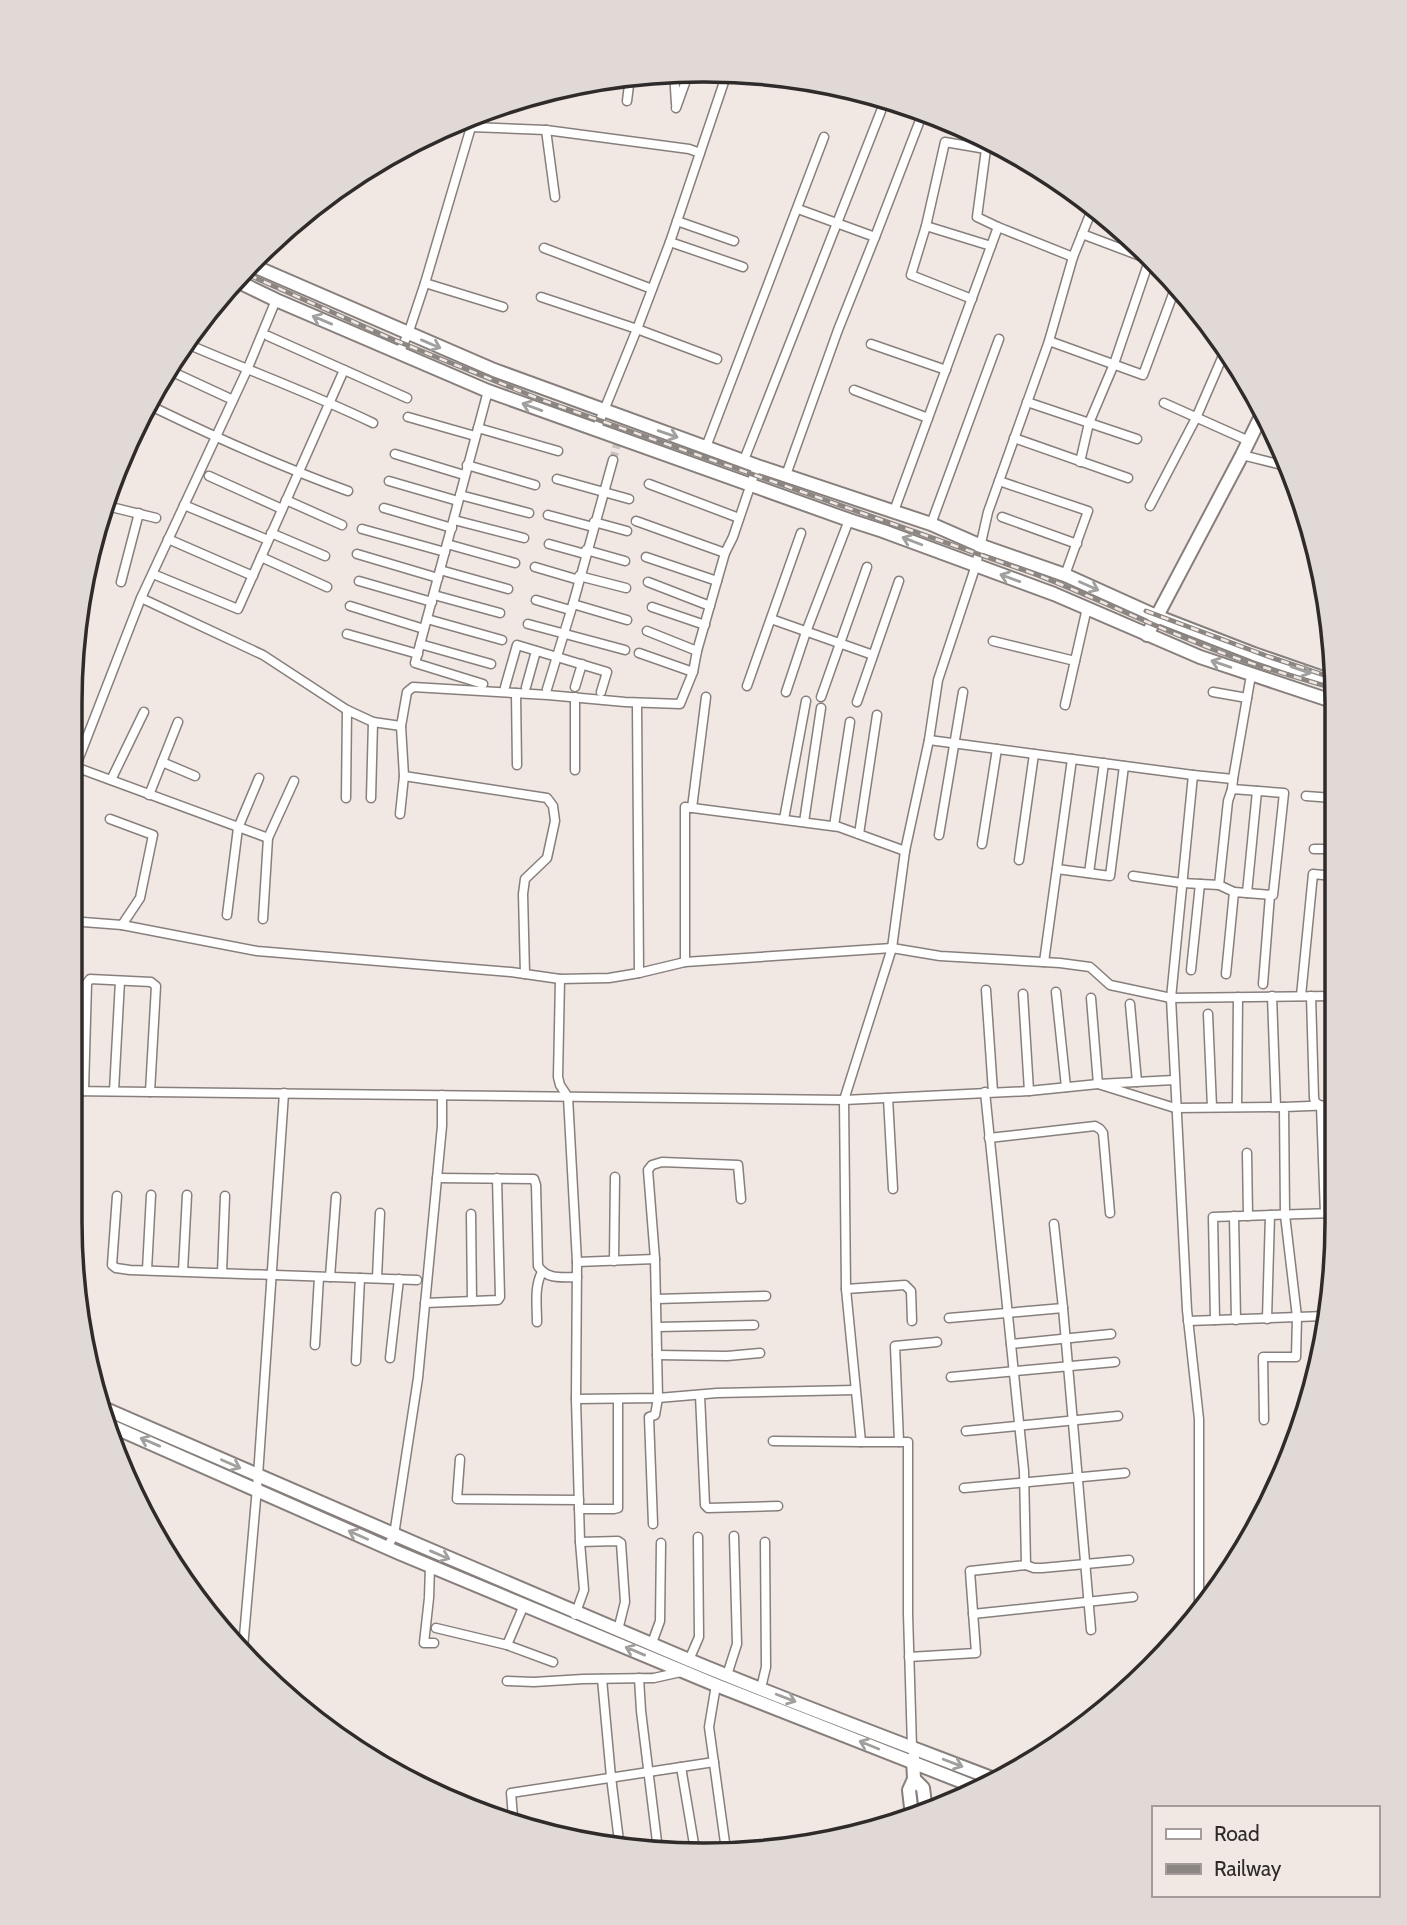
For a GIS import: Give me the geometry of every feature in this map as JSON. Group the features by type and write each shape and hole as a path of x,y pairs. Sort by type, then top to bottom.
{"main road":[{"path":"260,269 494,370 757,466 931,524 979,545 1065,575 1156,616 1324,678"},
{"path":"245,285 488,391 596,430 618,441 883,531 1087,608 1200,657 1325,699"},
{"path":"1147,635 1258,423"},
{"path":"112,1412 387,1548 524,1605 618,1630 652,1643 716,1685 967,1784"},
{"path":"117,1427 394,1535 573,1618 687,1666 727,1675 985,1775"},
{"path":"911,1807 909,1790 914,1779 912,1747"},
{"path":"914,1779 923,1788 925,1801"}],"street":[{"path":"675,83 676,108 686,83"},
{"path":"596,430 638,329 724,83"},
{"path":"626,101 628,87"},
{"path":"744,460 881,111"},
{"path":"786,475 838,330 919,121"},
{"path":"473,127 546,130 689,149 700,153"},
{"path":"399,353 425,283 471,128"},
{"path":"546,130 555,197"},
{"path":"706,447 824,137"},
{"path":"972,299 911,275 926,226 945,142 973,144"},
{"path":"986,150 977,217 1073,257"},
{"path":"798,209 874,237"},
{"path":"861,1442 846,1289 844,1100 892,948 905,851 929,740 938,680 999,481 1049,341 1073,257 1089,217"},
{"path":"677,221 734,241"},
{"path":"926,226 991,246"},
{"path":"894,511 998,227"},
{"path":"1082,234 1129,251"},
{"path":"670,242 743,267"},
{"path":"544,248 652,289"},
{"path":"1080,462 1089,423 1114,364 1148,269"},
{"path":"425,283 503,307"},
{"path":"1049,341 1143,375 1172,296"},
{"path":"541,297 718,359"},
{"path":"82,744 141,598 247,370 276,300"},
{"path":"268,336 407,398"},
{"path":"931,524 999,339"},
{"path":"871,344 946,370"},
{"path":"195,347 330,402 373,423"},
{"path":"1150,506 1196,418 1221,360"},
{"path":"153,574 238,609 344,370"},
{"path":"177,374 233,400"},
{"path":"854,390 928,418"},
{"path":"483,684 415,663 488,391"},
{"path":"1027,402 1137,439"},
{"path":"1164,403 1249,441"},
{"path":"157,409 216,437 348,491"},
{"path":"408,417 558,452"},
{"path":"1014,438 1128,478"},
{"path":"395,454 464,475"},
{"path":"1242,455 1276,463"},
{"path":"547,689 612,460"},
{"path":"467,465 535,485"},
{"path":"400,814 404,776 401,726 407,692 413,687 680,704 693,672 725,553 757,466"},
{"path":"209,476 282,509"},
{"path":"557,480 629,499"},
{"path":"389,481 528,513"},
{"path":"999,481 1088,511 1065,575"},
{"path":"649,484 739,518"},
{"path":"286,499 342,525"},
{"path":"184,505 325,556"},
{"path":"114,508 156,518"},
{"path":"384,508 524,538"},
{"path":"121,582 139,513"},
{"path":"548,515 627,531"},
{"path":"1002,517 1077,544"},
{"path":"786,692 849,520"},
{"path":"636,521 725,553"},
{"path":"362,529 514,563"},
{"path":"747,686 801,533"},
{"path":"168,539 253,576"},
{"path":"549,544 625,561"},
{"path":"357,554 508,589"},
{"path":"261,557 327,587"},
{"path":"646,557 718,581"},
{"path":"535,567 626,588"},
{"path":"821,697 867,567"},
{"path":"857,702 899,580"},
{"path":"359,581 500,613"},
{"path":"648,582 710,606"},
{"path":"141,598 263,655 346,709 373,722 401,726"},
{"path":"536,600 627,620"},
{"path":"350,606 424,629"},
{"path":"652,607 705,625"},
{"path":"1065,705 1087,608"},
{"path":"427,619 502,640"},
{"path":"771,620 873,655"},
{"path":"528,624 625,650"},
{"path":"647,631 697,651"},
{"path":"347,634 418,654"},
{"path":"993,641 1075,661"},
{"path":"420,644 491,664"},
{"path":"505,687 517,645 607,672 601,692"},
{"path":"526,687 536,651"},
{"path":"639,653 693,672"},
{"path":"575,687 582,664"},
{"path":"1219,885 1228,801 1251,675"},
{"path":"939,835 962,692"},
{"path":"1213,692 1247,698"},
{"path":"516,693 517,765"},
{"path":"575,697 575,770"},
{"path":"692,808 706,697"},
{"path":"784,819 806,701"},
{"path":"638,703 639,973"},
{"path":"804,822 821,708"},
{"path":"346,709 346,798"},
{"path":"111,780 144,712"},
{"path":"859,834 877,715"},
{"path":"149,795 178,722"},
{"path":"371,798 373,722"},
{"path":"834,826 850,722"},
{"path":"929,740 1233,779"},
{"path":"982,844 997,749"},
{"path":"1019,860 1034,754"},
{"path":"1044,962 1072,759"},
{"path":"162,762 195,776"},
{"path":"1090,873 1104,763"},
{"path":"1057,869 1110,876 1124,766"},
{"path":"82,769 268,838"},
{"path":"1193,775 1171,998 1188,1321 1199,1419 1199,1596"},
{"path":"404,776 547,798 554,806 555,821 547,858 525,879 525,974"},
{"path":"227,915 238,828 259,778"},
{"path":"263,919 268,838 294,781"},
{"path":"1232,789 1284,793 1273,895 1270,895 1263,984"},
{"path":"1247,892 1257,791"},
{"path":"1306,796 1325,797"},
{"path":"685,962 685,807 834,826 905,851"},
{"path":"110,819 153,835 140,898 122,925"},
{"path":"1314,849 1325,849"},
{"path":"1301,996 1313,874 1325,875"},
{"path":"1133,876 1219,885 1234,891 1270,895"},
{"path":"1191,970 1200,884"},
{"path":"1226,974 1234,891"},
{"path":"82,922 122,925 257,951 560,979 609,978 685,962 892,948 940,956 1090,967 1110,985 1171,998 1325,996"},
{"path":"150,1092 156,986 151,982 90,979 87,983 84,1091 150,1092 284,1093 844,1100 1029,1091 1174,1080"},
{"path":"560,979 558,1076 568,1097 577,1262 576,1399 584,1590 573,1618"},
{"path":"114,1091 120,981"},
{"path":"986,990 989,1138 1024,1483 1026,1565"},
{"path":"1056,992 1066,1087"},
{"path":"1023,994 1029,1091"},
{"path":"1264,1420 1263,1357 1296,1357 1297,1317 1285,1215 1272,996"},
{"path":"1311,996 1314,1098 1321,1106"},
{"path":"1237,1107 1238,997"},
{"path":"1091,998 1098,1084"},
{"path":"1130,1003 1137,1082"},
{"path":"1208,1014 1212,1107"},
{"path":"1098,1084 1175,1108 1325,1106"},
{"path":"244,1639 284,1093"},
{"path":"387,1548 394,1535 418,1378 442,1126 442,1095"},
{"path":"888,1098 893,1189"},
{"path":"1215,1320 1213,1217 1325,1213 1321,1106"},
{"path":"989,1138 1094,1126 1100,1129 1103,1133 1110,1213"},
{"path":"1247,1153 1248,1216"},
{"path":"653,1524 649,1417 655,1415 658,1398 649,1170 652,1165 662,1162 738,1166 741,1199"},
{"path":"614,1261 615,1177"},
{"path":"437,1178 534,1179 538,1266 551,1277 577,1277"},
{"path":"425,1303 498,1300 500,1297 498,1178"},
{"path":"147,1270 150,1195"},
{"path":"183,1270 187,1195"},
{"path":"117,1196 112,1265 116,1268 417,1280"},
{"path":"222,1273 225,1196"},
{"path":"330,1277 336,1197"},
{"path":"377,1278 380,1213"},
{"path":"471,1214 472,1301"},
{"path":"1267,1319 1270,1215"},
{"path":"1234,1216 1236,1320"},
{"path":"1054,1224 1091,1630"},
{"path":"577,1262 654,1259"},
{"path":"537,1322 538,1279 542,1272"},
{"path":"315,1345 319,1277"},
{"path":"356,1361 360,1278"},
{"path":"390,1358 399,1279"},
{"path":"846,1289 905,1285 911,1291 912,1321"},
{"path":"656,1299 766,1296"},
{"path":"949,1318 1063,1308"},
{"path":"1188,1321 1317,1316"},
{"path":"657,1327 754,1325"},
{"path":"1011,1343 1111,1334"},
{"path":"899,1442 895,1346 937,1342"},
{"path":"657,1355 727,1356 760,1353"},
{"path":"951,1377 1115,1362"},
{"path":"576,1399 855,1390"},
{"path":"700,1395 705,1505 708,1508 778,1506"},
{"path":"460,1460 457,1499 618,1508 618,1399"},
{"path":"966,1431 1118,1416"},
{"path":"773,1441 908,1442 912,1747"},
{"path":"964,1488 1125,1473"},
{"path":"727,1675 737,1644 734,1536"},
{"path":"507,1681 654,1678 687,1666 699,1637 698,1538"},
{"path":"580,1542 621,1543 625,1602 618,1630"},
{"path":"761,1688 766,1667 765,1542"},
{"path":"652,1643 660,1620 660,1543"},
{"path":"909,1657 976,1653 970,1571 1026,1565 1034,1568 1129,1560"},
{"path":"430,1566 424,1643 434,1643"},
{"path":"973,1614 1133,1597"},
{"path":"507,1645 524,1605"},
{"path":"436,1628 507,1645 553,1662"},
{"path":"639,1678 657,1840"},
{"path":"602,1679 618,1836"},
{"path":"716,1685 709,1727 725,1842"},
{"path":"513,1813 511,1793 714,1762"},
{"path":"681,1767 694,1842"}],"tunnel":[{"path":"613,460 617,444"}],"railway":[{"path":"252,276 392,339 542,400 1032,573 1212,649 1324,686"},
{"path":"1146,611 1324,675"}]}
